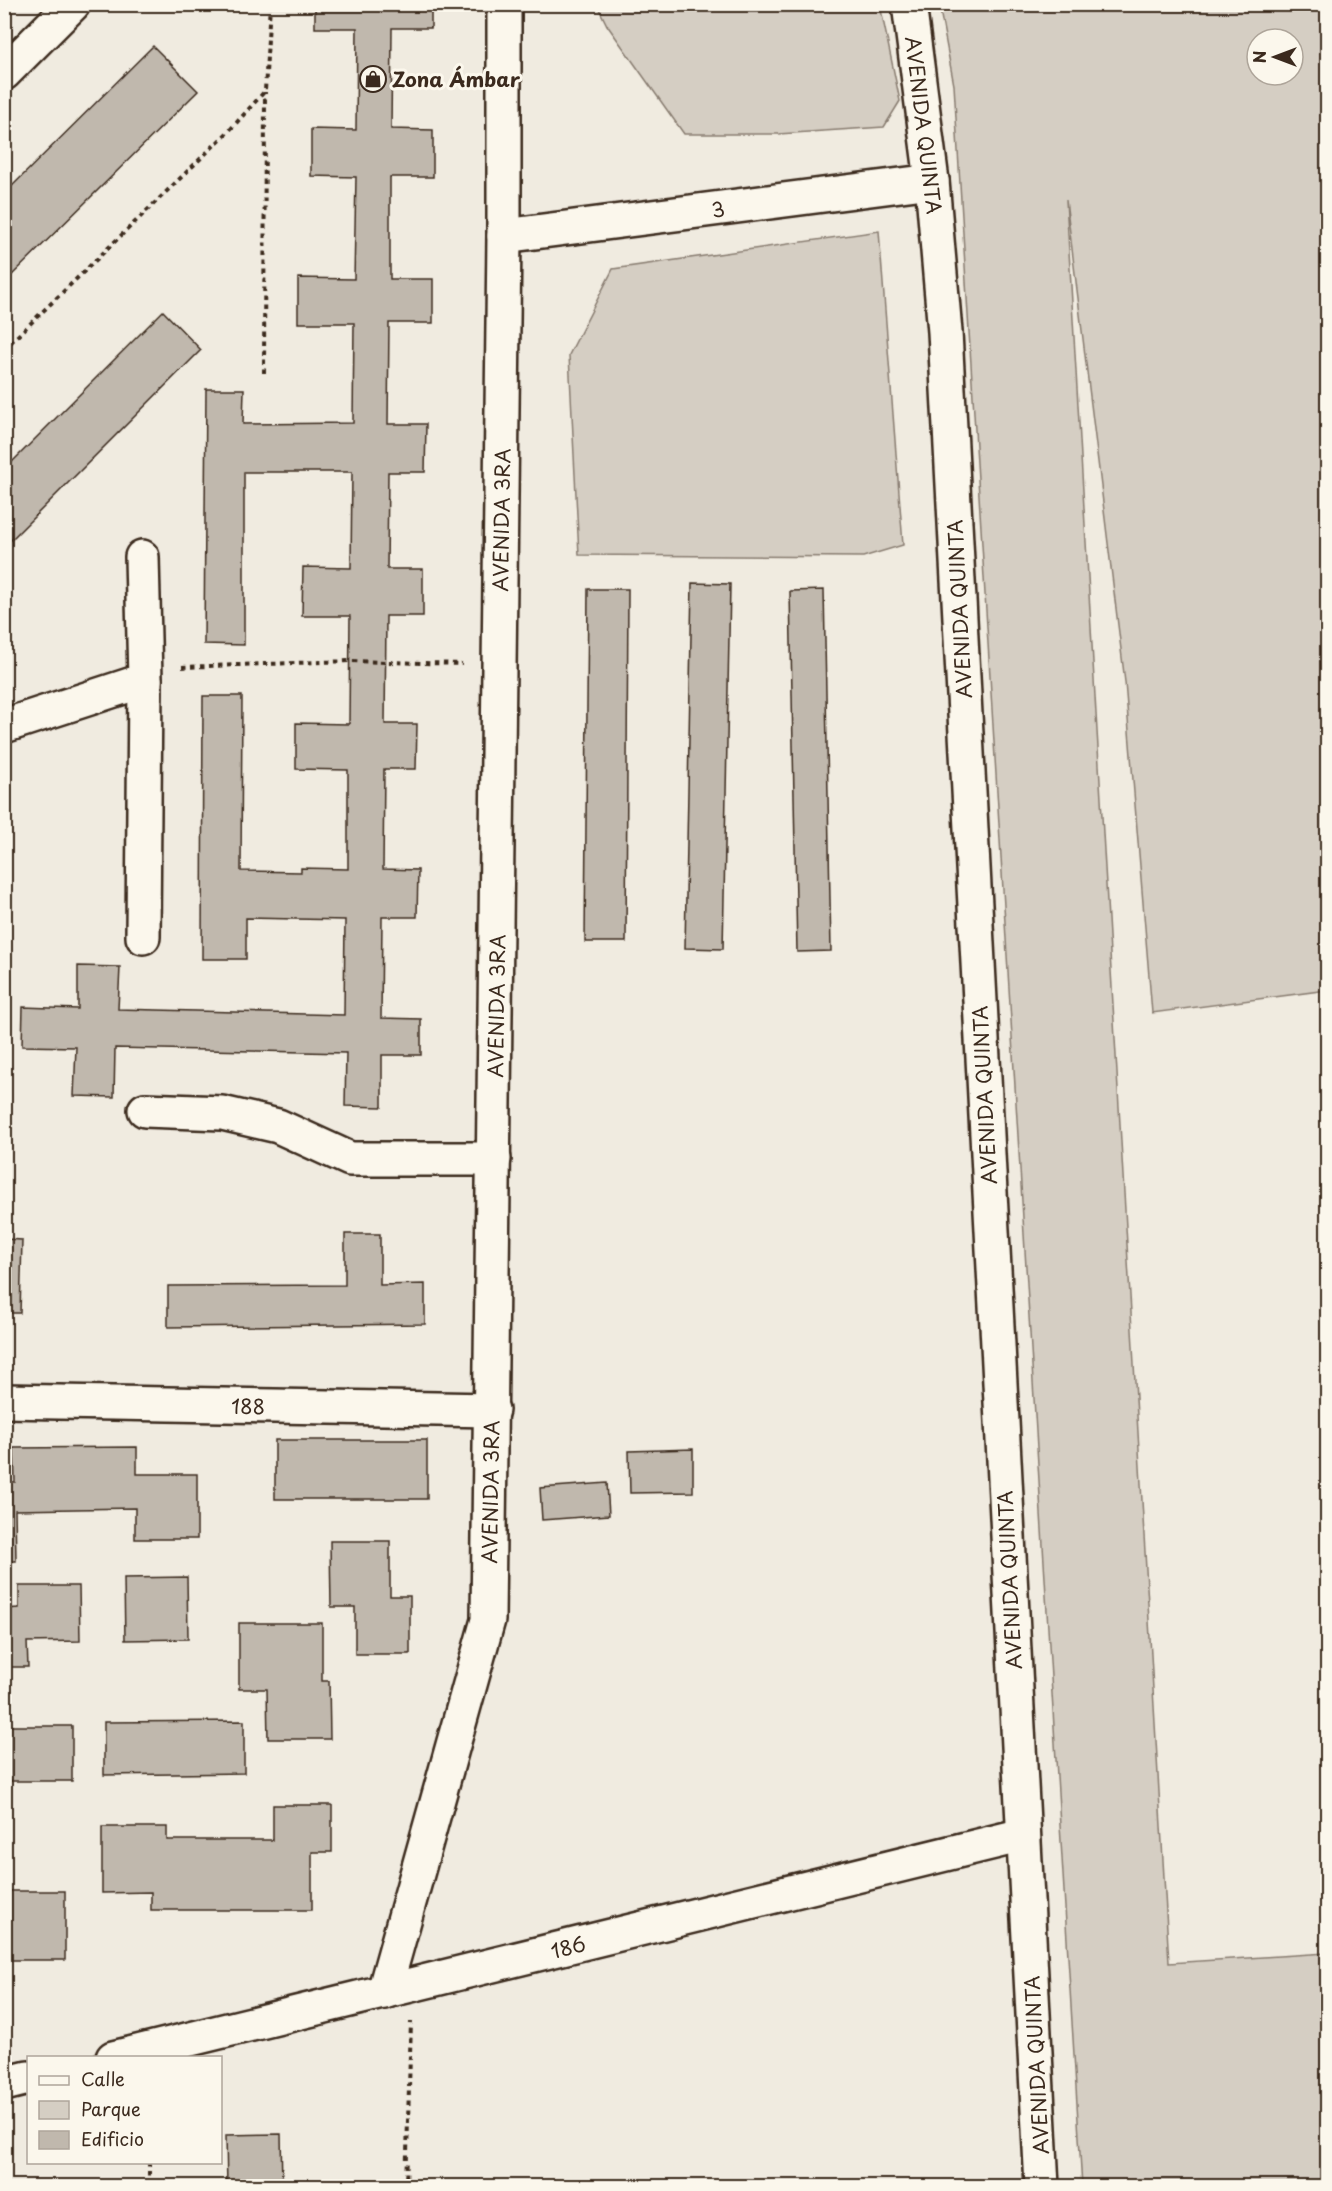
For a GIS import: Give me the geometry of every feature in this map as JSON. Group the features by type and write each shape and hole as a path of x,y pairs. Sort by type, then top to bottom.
{"street":[{"path":"4,73 73,4"},
{"name":"AVENIDA 3RA","path":"398,1989 488,1620 504,236 504,4"},
{"name":"AVENIDA QUINTA","path":"909,4 932,181 945,332 1042,2187"},
{"name":"3","path":"504,236 932,181"},
{"path":"142,557 145,680 143,937"},
{"path":"4,726 145,680"},
{"path":"145,1110 222,1113 278,1126 350,1159 494,1159"},
{"name":"188","path":"4,1401 492,1410"},
{"name":"186","path":"121,2056 1023,1835"},
{"path":"4,2084 27,2078"}],"path":[{"path":"264,373 265,91 270,4"},
{"path":"4,350 229,131 265,91"},
{"path":"145,680 173,667 350,661 499,664"},
{"path":"398,1989 406,2187"},
{"path":"149,2164 149,2187"}],"green space":[{"path":"597,5 880,5 900,101 884,127 778,134 684,134 607,25"},
{"path":"939,5 1327,5 1327,990 1152,1013 1125,682 1066,200 1169,1963 1327,1953 1327,2186 1082,2186 954,85"},
{"path":"879,231 903,545 863,557 579,555 569,355 613,269"}],"building":[{"path":"315,4 431,4 431,28 392,28 391,129 433,130 433,177 390,177 390,279 433,279 433,323 389,323 388,424 426,424 425,472 388,472 387,569 423,569 423,616 386,616 385,724 417,724 416,769 384,769 383,869 418,870 417,917 382,917 381,1018 421,1019 421,1055 382,1055 382,1107 345,1106 346,1053 115,1048 114,1097 74,1096 76,1047 22,1046 23,1007 78,1009 78,966 120,967 118,1009 344,1015 345,920 246,918 246,959 202,959 203,696 242,696 241,871 301,872 301,868 348,869 348,770 296,769 296,723 349,724 350,616 302,616 303,567 351,568 352,472 244,472 244,645 204,644 206,389 244,389 243,424 353,423 354,323 298,323 298,278 354,279 356,177 311,176 311,129 356,130 357,28 315,28"},
{"path":"153,46 198,91 4,283 4,194"},
{"path":"163,311 201,350 4,547 4,470"},
{"path":"692,583 730,584 723,949 685,948"},
{"path":"588,589 628,589 626,942 585,942"},
{"path":"824,590 831,951 797,952 790,591"},
{"path":"345,1234 380,1234 380,1285 425,1284 425,1324 168,1327 168,1286 345,1285"},
{"path":"4,1239 22,1240 20,1313 4,1313"},
{"path":"275,1440 427,1440 427,1499 275,1499"},
{"path":"137,1447 137,1474 197,1474 197,1539 135,1539 135,1508 15,1510 16,1561 4,1561 4,1482 15,1482 14,1448"},
{"path":"693,1449 693,1492 630,1493 629,1451"},
{"path":"607,1483 609,1515 542,1520 540,1488"},
{"path":"330,1541 390,1541 390,1596 410,1596 410,1654 355,1654 355,1607 331,1607"},
{"path":"187,1577 188,1639 125,1640 124,1578"},
{"path":"19,1586 79,1586 80,1641 27,1642 28,1667 4,1667 4,1609 19,1608"},
{"path":"239,1623 322,1623 322,1681 329,1681 330,1739 268,1739 267,1689 239,1689"},
{"path":"244,1721 244,1773 104,1775 104,1722"},
{"path":"4,1726 72,1726 72,1781 4,1781"},
{"path":"273,1805 332,1805 332,1852 312,1852 312,1910 151,1910 151,1892 102,1893 102,1827 167,1827 167,1840 273,1840"},
{"path":"4,1891 65,1891 65,1960 4,1960"},
{"path":"281,2134 282,2186 227,2186 226,2135"}],"place":[{"name":"Zona Ámbar","path":"373,79"}]}
